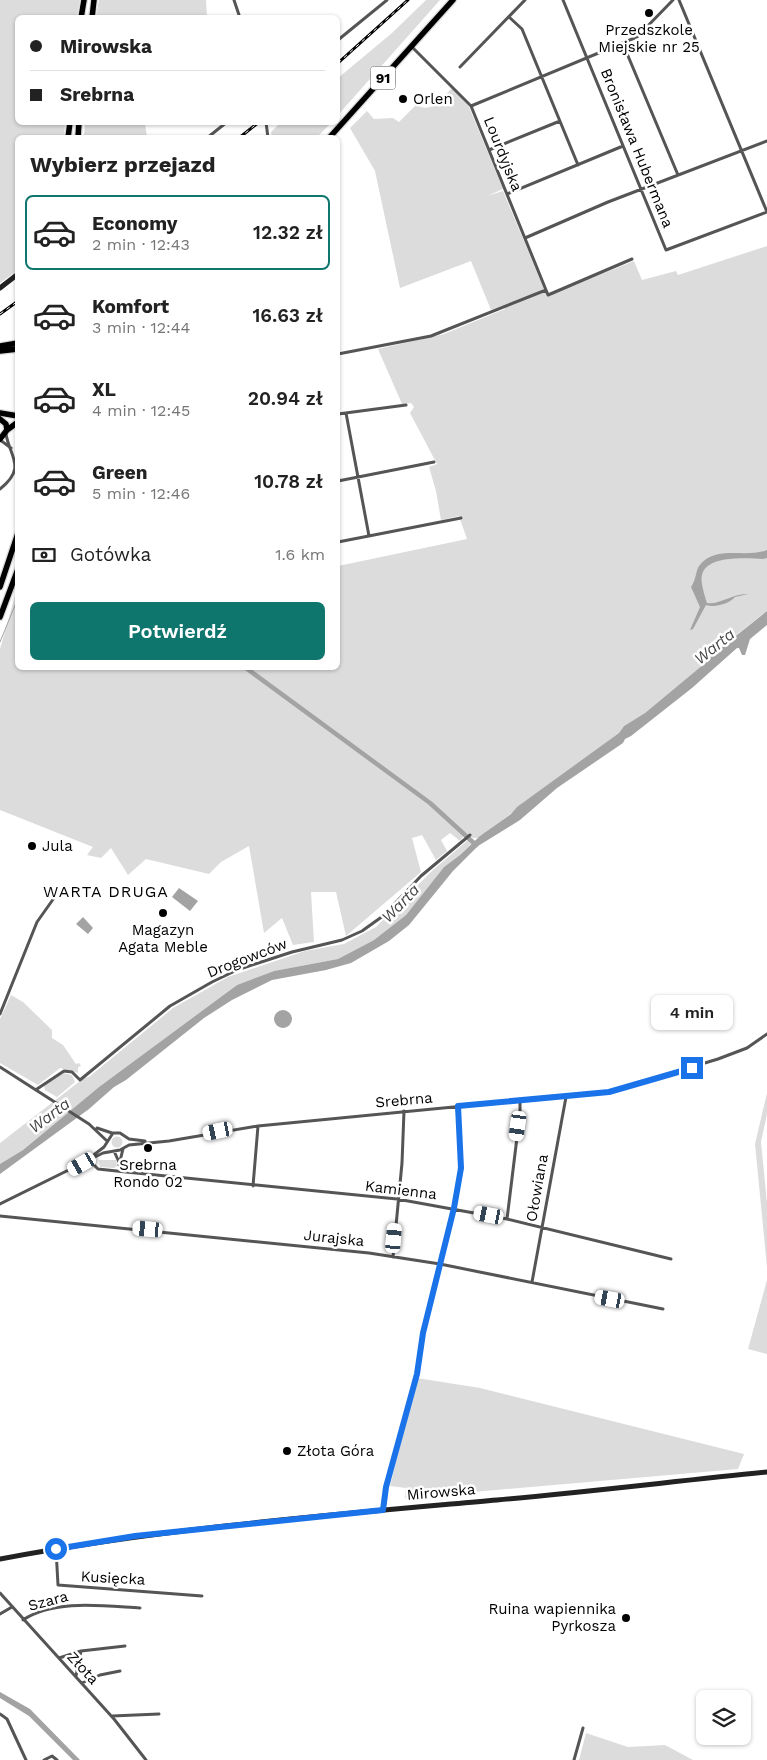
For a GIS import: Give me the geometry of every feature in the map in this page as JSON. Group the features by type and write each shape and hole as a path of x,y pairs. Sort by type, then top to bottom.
{"main road":[{"path":"82,15 84,0"},
{"path":"92,15 94,0"},
{"name":"91","path":"332,135 453,0"},
{"path":"0,346 15,344"},
{"path":"0,351 15,349"},
{"path":"0,413 15,416"},
{"path":"7,432 2,420 15,418"},
{"path":"0,440 15,425"},
{"path":"0,587 15,542"},
{"path":"0,617 15,577"}],"street":[{"path":"234,0 239,15"},
{"path":"340,38 387,0"},
{"path":"460,67 525,0"},
{"name":"Bronisława Hubermana","path":"564,0 666,250 767,212"},
{"path":"471,106 637,37 673,0"},
{"path":"679,0 767,212"},
{"path":"509,17 522,29 578,164"},
{"path":"623,44 678,175"},
{"name":"Lourdyjska","path":"411,46 471,106 546,290"},
{"path":"489,150 560,121"},
{"path":"211,135 223,125"},
{"path":"525,238 641,189 767,140"},
{"path":"507,194 623,146"},
{"path":"340,354 440,333 546,290 548,295 632,259"},
{"path":"0,288 15,276"},
{"path":"340,414 406,405"},
{"path":"346,413 369,536"},
{"path":"0,488 10,480 15,461 7,432"},
{"path":"0,440 11,448"},
{"path":"340,481 434,462"},
{"path":"340,542 461,518"},
{"name":"Drogowców","path":"37,1089 46,1081 64,1071 72,1072 80,1080 170,1006 226,974 292,952 342,940 362,931 383,916 421,876 469,837"},
{"path":"0,1014 37,922 54,898"},
{"name":"Srebrna","path":"124,1148 258,1126 566,1097 620,1090 747,1048 767,1034"},
{"path":"0,1067 90,1124 107,1133 120,1133 125,1137 119,1165"},
{"name":"Ołowiana","path":"532,1282 566,1097"},
{"path":"507,1219 520,1100"},
{"path":"383,1510 386,1487 417,1374 423,1333 454,1208 461,1168 458,1106"},
{"path":"393,1257 402,1163 404,1111"},
{"path":"90,1124 107,1141 123,1171"},
{"path":"253,1186 258,1126"},
{"path":"82,1164 113,1133"},
{"name":"Srebrna","path":"125,1137 152,1142"},
{"path":"0,1204 113,1150 124,1148"},
{"name":"Kamienna","path":"94,1165 98,1169 398,1199 454,1208 671,1259"},
{"name":"Jurajska","path":"0,1216 311,1246 393,1257 440,1264 532,1282 575,1293 662,1309"},
{"name":"Mirowska","path":"0,1559 135,1536 767,1472"},
{"name":"Kusięcka","path":"56,1549 58,1585 202,1596"},
{"name":"Złota","path":"0,1594 76,1676 146,1760"},
{"name":"Szara","path":"23,1620 59,1608 75,1606 140,1608"},
{"path":"0,1614 12,1607"},
{"path":"58,1658 81,1651 125,1646"},
{"path":"76,1676 81,1651"},
{"path":"82,1683 100,1675 120,1671"},
{"path":"0,1714 7,1718 26,1760"},
{"path":"111,1716 159,1714"},
{"path":"574,1760 583,1728"},
{"path":"44,1760 52,1756 57,1760"}],"shaded area":[{"path":"0,0 80,0 77,15 15,15 15,125 65,125 64,135 15,135 15,272 0,283"},
{"path":"99,0 206,0 207,15 96,15"},
{"path":"426,0 440,0 340,113 340,76 392,33"},
{"path":"452,88 469,107 503,189 487,196 503,191 547,296 634,261 642,280 676,271 678,275 767,246 767,611 713,653 710,659 645,713 624,726 619,733 478,838 473,838 466,833 460,841 450,833 441,840 447,851 436,860 422,835 412,838 421,872 346,936 336,892 311,892 314,942 293,945 282,918 264,933 249,846 221,862 209,874 146,859 128,875 111,848 101,858 87,855 93,847 0,810 0,649 15,596 15,670 340,670 340,566 467,539 459,516 441,520 436,491 429,467 437,464 410,413 414,407 411,403 402,404 378,349 444,334 505,309 503,306 491,310 471,261 400,288 375,171 350,128 367,111 374,119 393,118 399,122 416,105 427,108 440,101"},
{"path":"85,125 145,125 147,135 84,135"},
{"path":"278,125 329,125 319,135 272,135 271,132"},
{"path":"767,550 767,558 728,559 711,564 705,569 702,581 707,603 748,594 735,597 721,605 706,605 693,629 690,630 700,607 691,587 699,566 706,559 714,555"},
{"path":"767,611 767,625 750,639 745,655 742,655 739,648 737,648 692,688 625,739 623,743 557,788 520,820 478,846 453,871 409,925 389,941 351,963 326,970 272,980 232,1000 204,1018 126,1080 114,1087 89,1109 0,1174 0,1164 23,1150 99,1087 237,985 274,971 338,959 374,940 406,915 444,867 480,836 619,733 624,726 645,713 710,659 713,654"},
{"path":"468,840 471,844 444,867 406,915 374,940 338,959 274,971 237,985 99,1087 23,1150 0,1164 0,1143 84,1078 89,1077 173,1008 228,977 305,951 344,944 376,927 433,870"},
{"path":"179,888 198,901 190,911 172,897"},
{"path":"83,917 93,928 88,934 76,924"},
{"path":"11,995 23,1002 52,1030 52,1038 63,1045 76,1064 79,1063 81,1066 78,1067 78,1073 60,1068 38,1085 0,1063 0,1019"},
{"path":"283,1010 289,1013 292,1019 289,1025 283,1028 277,1025 274,1019 277,1013"},
{"path":"63,1073 72,1075 75,1082 57,1097 45,1090 44,1085"},
{"path":"767,1093 767,1114 761,1142 767,1203 767,1267 755,1144"},
{"path":"115,1137 119,1137 122,1142 121,1146 115,1147 112,1144 112,1140"},
{"path":"99,1160 116,1160 117,1166 114,1168 100,1167"},
{"path":"767,1280 767,1354 748,1349"},
{"path":"417,1378 480,1388 744,1454 738,1469 405,1498 406,1488 390,1486"},
{"path":"0,1692 30,1709 80,1760 73,1760 29,1716 0,1698"},
{"path":"586,1733 628,1747 665,1745 693,1760 579,1760"}],"waterway":[{"path":"0,642 15,605"},
{"path":"249,670 430,803 476,845"}],"railway":[{"path":"340,61 408,0"},
{"path":"243,135 255,125"},
{"path":"0,314 15,303"}],"place":[{"name":"Przedszkole Miejskie nr 25","path":"649,13"},
{"name":"Orlen","path":"403,99"},
{"name":"Jula","path":"32,846"},
{"name":"Magazyn Agata Meble","path":"163,913"},
{"name":"Srebrna Rondo 02","path":"148,1148"},
{"name":"Złota Góra","path":"287,1451"},
{"name":"Ruina wapiennika Pyrkosza","path":"626,1618"}],"district":[{"name":"WARTA DRUGA","path":"106,891"}],"route":[{"path":"56,1549 135,1536 342,1512 383,1510 386,1487 417,1374 423,1333 454,1208 461,1168 458,1106 609,1092 692,1068"}],"water label":[{"name":"Warta","path":"714,646"},
{"name":"Warta","path":"400,903"},
{"name":"Warta","path":"49,1115"}]}
